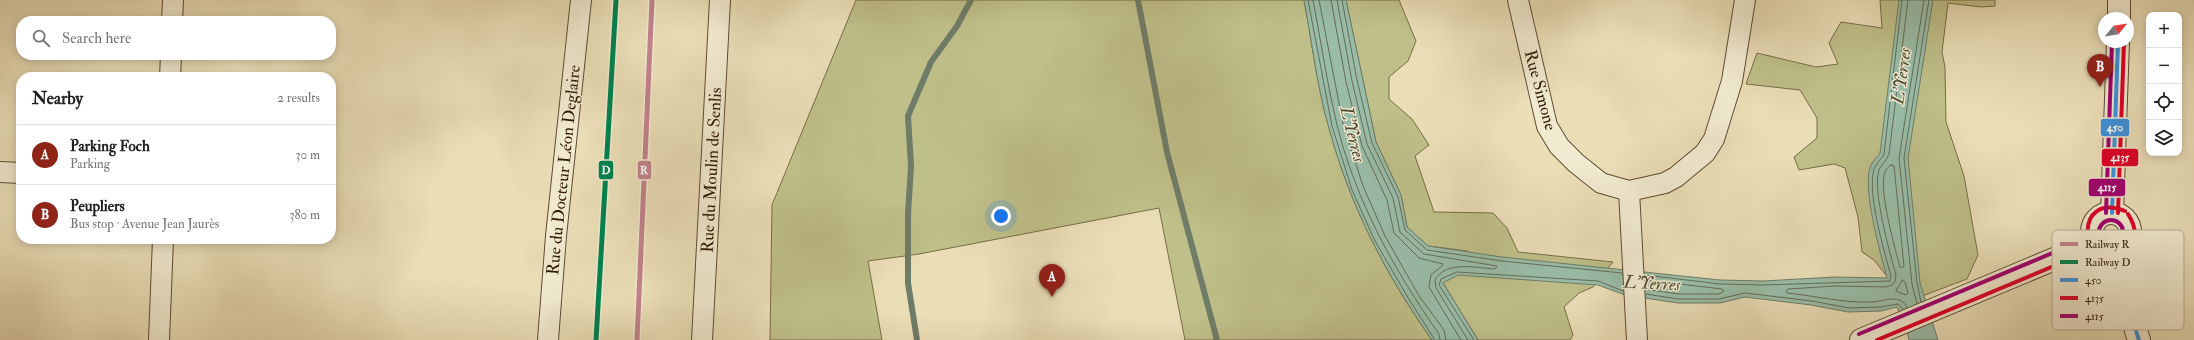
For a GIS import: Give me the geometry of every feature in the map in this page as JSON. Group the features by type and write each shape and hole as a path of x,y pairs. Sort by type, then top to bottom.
{"street":[{"path":"172,16 173,0"},
{"name":"Rue du Docteur Léon Deglaire","path":"548,340 556,236 581,0"},
{"name":"Rue du Moulin de Senlis","path":"702,340 720,0"},
{"name":"Rue Simone","path":"1518,0 1547,126 1559,146 1576,163 1601,184 1629,191"},
{"path":"1637,340 1629,191 1665,183 1676,177 1705,153 1714,139 1732,81 1745,0"},
{"path":"2119,0 2119,12"},
{"path":"2112,213 2118,48"},
{"path":"170,72 171,60"},
{"path":"0,172 16,173"},
{"path":"2094,230 2096,220 2106,213 2112,213 2123,217 2127,222 2129,230"},
{"path":"159,340 163,244"},
{"path":"1862,340 1944,306 2052,266"},
{"path":"2136,330 2139,340"}],"shaded area":[{"path":"856,0 1304,0 1325,112 1347,185 1371,239 1385,265 1399,290 1432,340 1185,340 1159,208 919,254 868,261 882,340 770,340 772,205"},
{"path":"1346,0 1399,0 1416,41 1408,61 1389,77 1389,99 1412,119 1429,145 1415,156 1434,212 1493,213 1507,228 1518,252 1613,262 1593,287 1579,293 1564,307 1573,335 1570,340 1478,340 1443,283 1468,251 1428,246 1407,227 1401,195 1376,142"},
{"path":"1880,0 1995,0 1995,6 1981,7 1948,3 1942,52 1945,67 1946,122 1964,176 1978,255 1967,279 1917,298 1897,289 1874,260 1862,252 1858,217 1845,168 1834,164 1799,170 1794,157 1817,138 1817,118 1800,90 1746,84 1757,53 1816,67 1838,64 1829,43 1841,22 1882,28"}],"water":[{"name":"L'Yerres","path":"1304,0 1346,0 1376,142 1401,195 1407,227 1428,246 1502,257 1720,280 1763,281 1835,277 1887,278 1870,204 1868,188 1869,175 1871,165 1880,153 1899,0 1933,0 1908,158 1920,283 1938,340 1909,340 1907,330 1897,307 1881,311 1848,312 1811,305 1745,297 1720,303 1678,303 1625,295 1598,285 1458,275 1443,283 1478,340 1432,340 1399,290 1385,265 1371,239 1347,185 1325,112"}],"waterway":[{"path":"917,340 908,283 908,214 911,166 908,116 931,62 957,26 971,0"},
{"path":"1138,0 1167,152 1217,340"}],"rail line":[{"name":"D","path":"596,340 616,0"},
{"name":"R","path":"637,340 652,0"}],"transit line":[{"name":"4115","path":"2106,213 2112,48"},
{"name":"450","path":"2112,213 2118,48"},
{"name":"4135","path":"2118,213 2124,48"},
{"name":"4135","path":"2088,230 2090,220 2097,211 2108,208 2125,211"},
{"name":"4135","path":"2128,214 2135,230"},
{"name":"4115","path":"2099,230 2102,223 2111,220 2120,223 2123,230"},
{"name":"4115","path":"1859,334 2052,253"},
{"name":"4135","path":"1877,340 2052,267"},
{"name":"450","path":"2136,330 2139,340"}],"place":[{"name":"Peupliers","path":"2100,87"},
{"name":"Parking Foch","path":"1052,297"}]}
